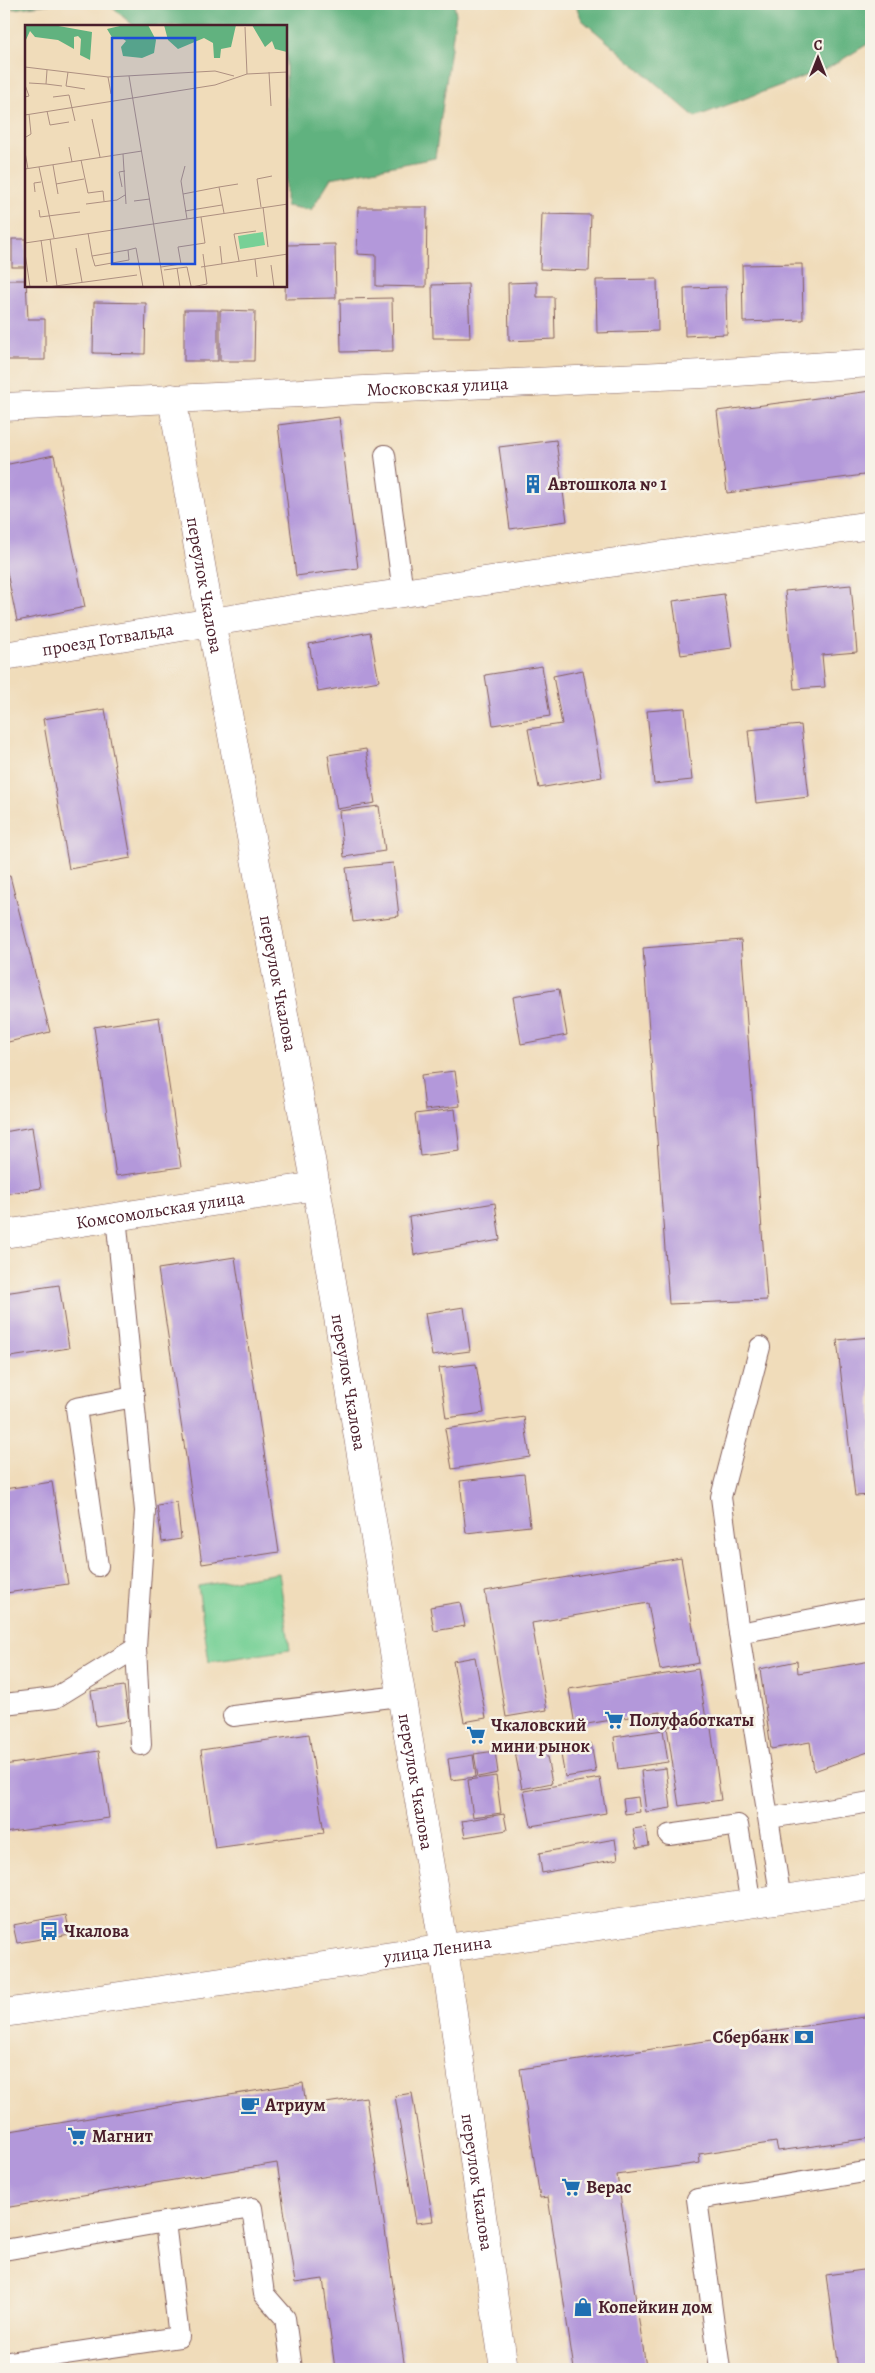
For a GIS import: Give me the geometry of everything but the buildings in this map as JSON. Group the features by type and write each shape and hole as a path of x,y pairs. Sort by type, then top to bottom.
{"street":[{"name":"Московская улица","path":"4,407 713,373 871,363"},
{"name":"переулок Чкалова","path":"172,398 211,622 316,1186 444,1950 504,2369"},
{"path":"211,622 871,525"},
{"name":"проезд Готвальда","path":"4,656 211,622"},
{"name":"Комсомольская улица","path":"4,1234 316,1186"},
{"name":"улица Ленина","path":"4,2013 871,1886"}],"lane":[{"path":"385,455 403,593"},
{"path":"116,1216 145,1512 136,1648 141,1745"},
{"path":"760,1347 721,1497 739,1633 781,1900"},
{"path":"98,1566 76,1408 134,1397"},
{"path":"739,1633 871,1608"},
{"path":"4,1704 55,1698 136,1648"},
{"path":"233,1716 400,1696"},
{"path":"769,1818 871,1802"},
{"path":"669,1835 738,1825 751,1905"},
{"path":"720,2369 697,2199 871,2171"},
{"path":"4,2250 252,2208 264,2294 286,2318 292,2369"},
{"path":"4,2362 179,2337 164,2222"}],"green space":[{"path":"10,4 49,4 13,9"},
{"path":"108,4 454,4 456,14 435,158 331,178 311,210 288,206 288,25 133,25"},
{"path":"575,4 871,4 871,42 830,67 695,117 582,20"},
{"path":"279,1573 290,1650 209,1662 198,1586"}],"place":[{"name":"Автошкола № 1","path":"533,484"},
{"name":"Полуфаботкаты","path":"614,1720"},
{"name":"Чкаловский мини рынок","path":"476,1735"},
{"name":"Чкалова","path":"49,1931"},
{"name":"Сбербанк","path":"804,2037"},
{"name":"Атриум","path":"250,2105"},
{"name":"Магнит","path":"77,2136"},
{"name":"Верас","path":"571,2187"},
{"name":"Копейкин дом","path":"583,2307"}]}
